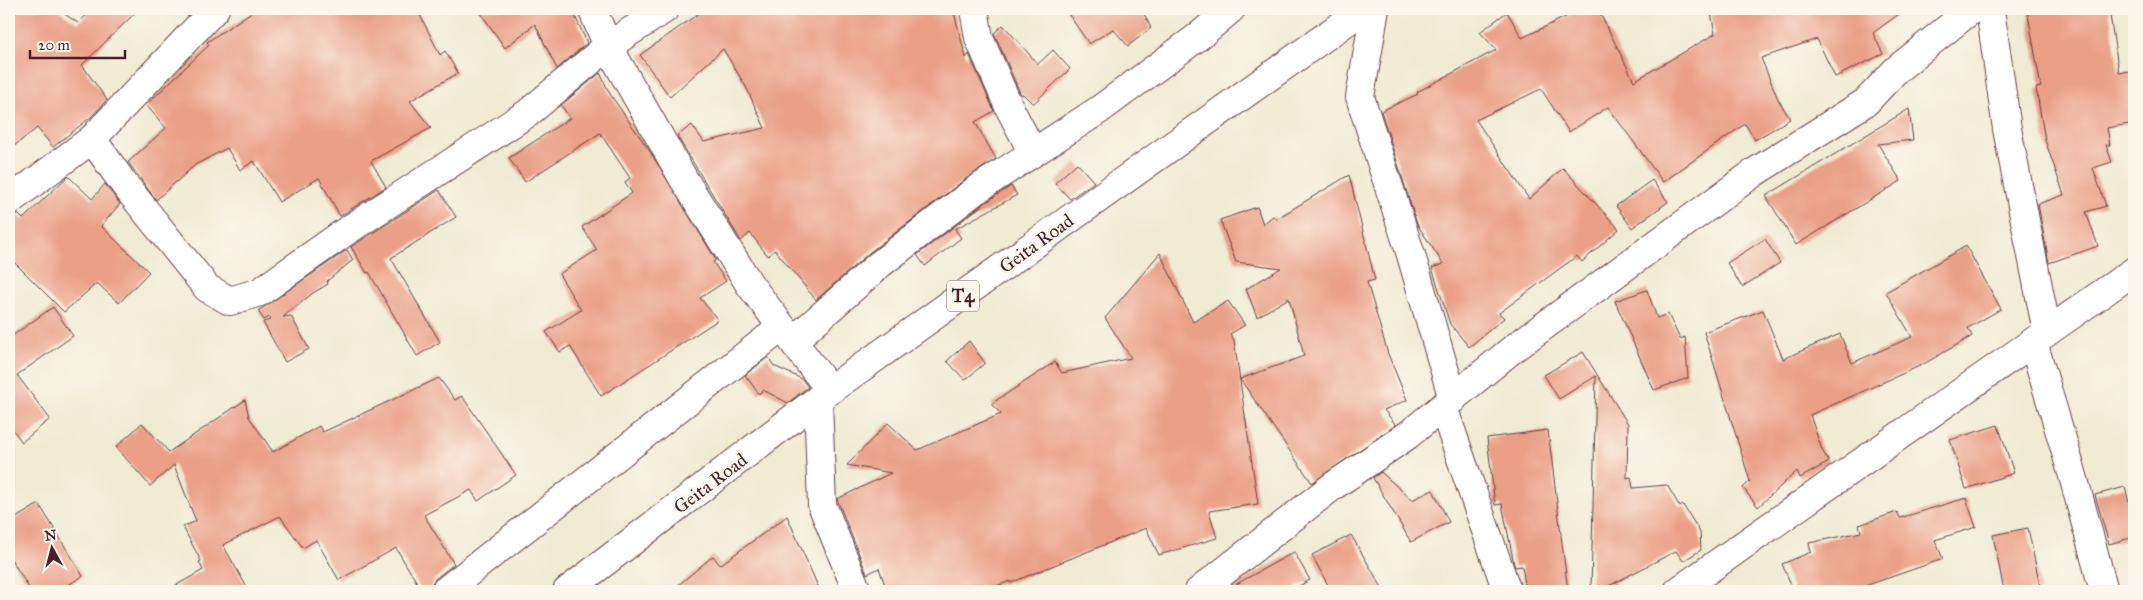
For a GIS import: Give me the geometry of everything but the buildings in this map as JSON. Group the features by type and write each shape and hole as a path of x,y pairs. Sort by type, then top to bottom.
{"main road":[{"path":"9,201 92,139 215,9"},
{"path":"592,9 608,46 683,178 750,285 788,334 824,396 822,505 857,591"},
{"path":"92,139 124,184 207,288 230,301 260,292 345,232 528,113 608,46 665,9"},
{"path":"974,9 979,38 1009,106 1033,153"},
{"path":"445,591 788,334 976,190 1099,110 1199,36 1231,9"},
{"name":"Geita Road","path":"567,591 824,396 1364,9"},
{"path":"1375,9 1360,97 1411,255 1448,403 1507,591"},
{"path":"1199,591 1333,486 1408,435 1514,348 1755,172 1866,102 1896,70 1972,9"},
{"path":"1990,9 2040,337 2073,476 2104,591"},
{"path":"1678,591 2134,271"}]}
